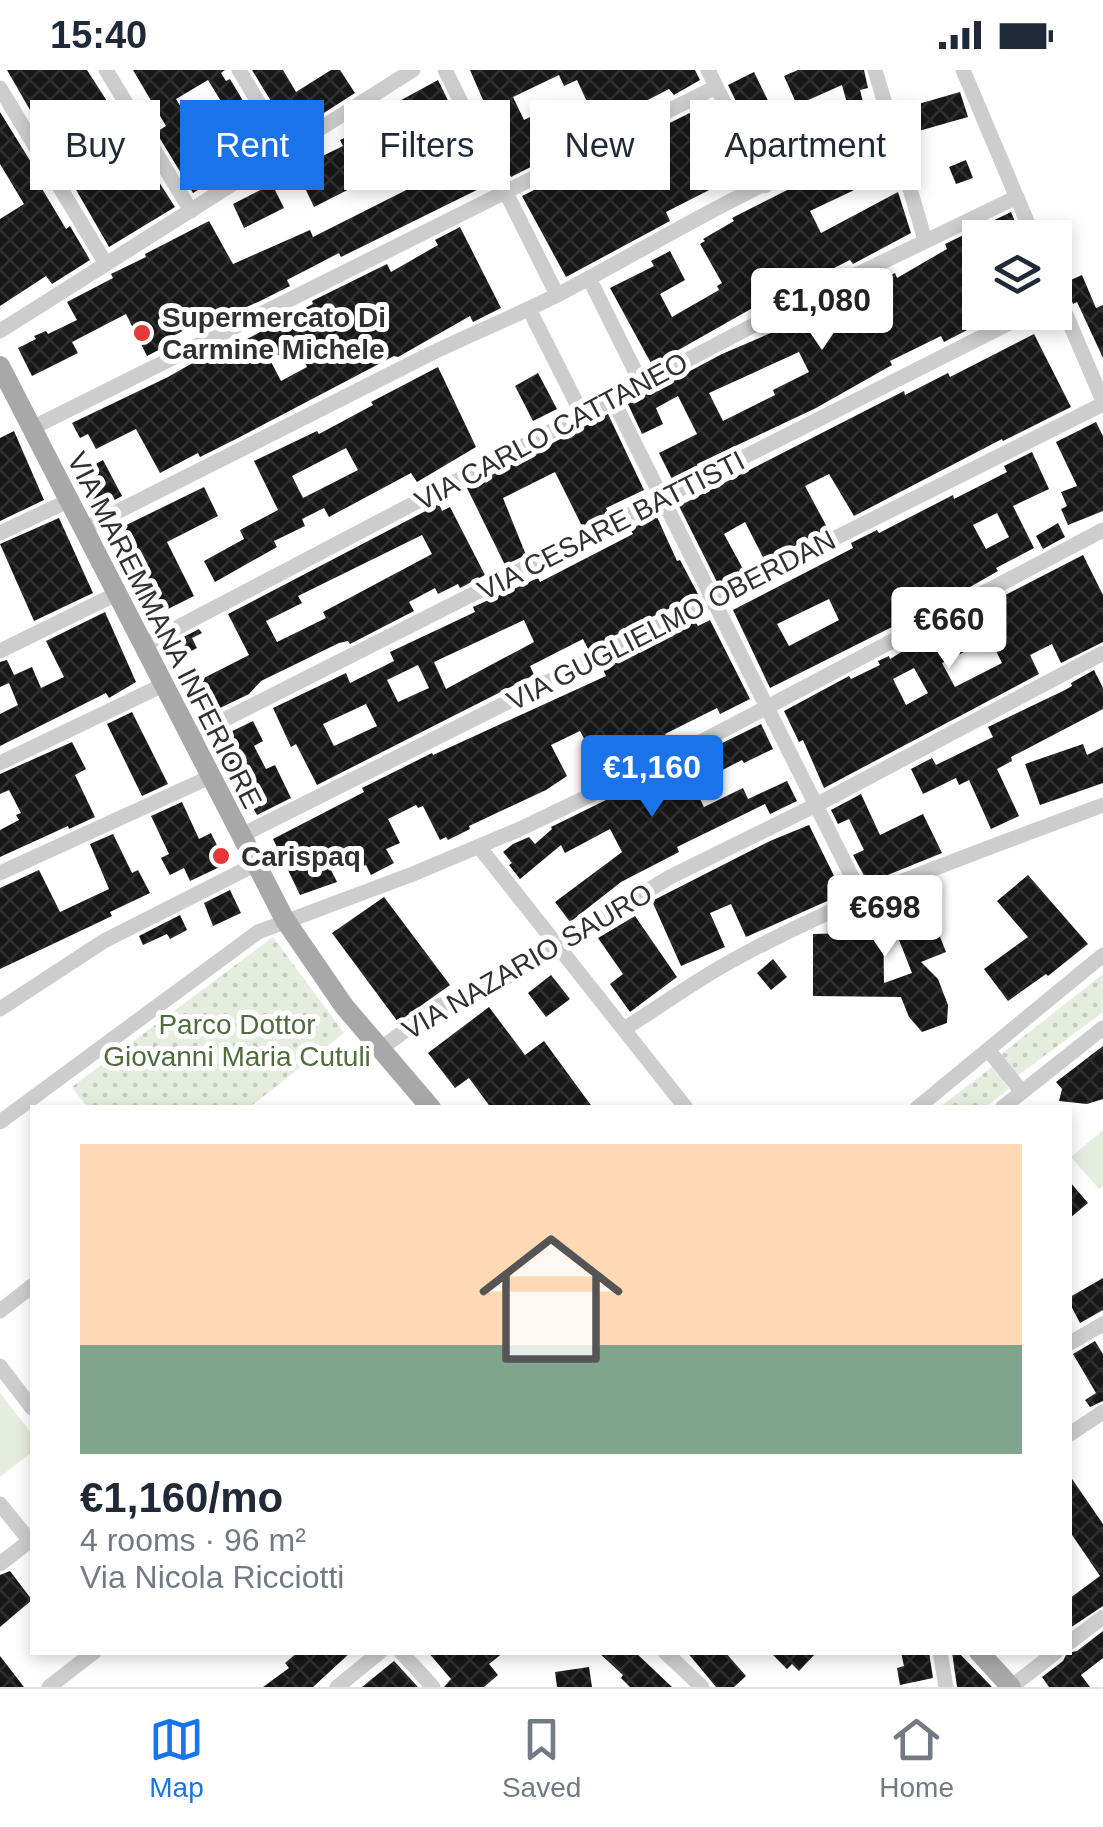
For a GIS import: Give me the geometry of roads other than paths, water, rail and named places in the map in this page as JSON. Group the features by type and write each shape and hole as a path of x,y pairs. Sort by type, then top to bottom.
{"main road":[{"name":"VIA MAREMMANA INFERIORE","path":"0,366 285,920 380,1050 428,1105"},
{"path":"982,1655 1011,1687"}],"street":[{"path":"106,70 191,211"},
{"path":"240,70 258,100"},
{"path":"324,127 414,70"},
{"path":"445,70 460,100"},
{"path":"708,70 722,100"},
{"path":"875,70 884,100"},
{"path":"963,70 1027,220"},
{"path":"510,187 716,87"},
{"path":"0,88 106,264"},
{"path":"0,332 224,190"},
{"path":"32,428 504,190 557,295"},
{"path":"82,529 430,354 557,295 757,190"},
{"path":"910,190 925,240"},
{"name":"VIA CARLO CATTANEO","path":"142,646 641,383 1017,197"},
{"path":"589,278 641,383"},
{"path":"529,309 582,414"},
{"name":"VIA CESARE BATTISTI","path":"190,737 996,330"},
{"path":"1071,330 1103,402"},
{"path":"612,398 862,897"},
{"name":"VIA GUGLIELMO OBERDAN","path":"240,836 1103,402"},
{"path":"0,534 68,500"},
{"path":"0,1122 243,941 285,920 480,848 697,744 1103,530"},
{"path":"0,651 116,594"},
{"name":"VIA NAZARIO SAURO","path":"380,1050 438,1006 482,992 670,877 818,804 1103,653"},
{"path":"0,763 163,685"},
{"path":"0,873 210,776"},
{"path":"624,1029 726,964 862,897 1103,805"},
{"path":"480,848 684,1105"},
{"path":"0,1009 94,947 254,865"},
{"path":"922,1105 1103,955"},
{"path":"1006,1105 1103,1028"},
{"path":"989,1051 1022,1092"},
{"path":"0,1312 30,1288"},
{"path":"1072,1343 1103,1324"},
{"path":"0,1366 30,1405"},
{"path":"1072,1433 1103,1412"},
{"path":"0,1504 30,1539"},
{"path":"0,1564 30,1541"},
{"path":"1072,1640 1103,1617"},
{"path":"49,1687 90,1655"},
{"path":"337,1687 376,1655"},
{"path":"405,1655 433,1687"},
{"path":"669,1655 702,1687"},
{"path":"941,1655 946,1687"},
{"path":"1011,1687 1052,1655"}],"place":[{"name":"Supermercato Di Carmine Michele","path":"142,333"},
{"name":"Carispaq","path":"221,856"}],"park label":[{"name":"Parco Dottor Giovanni Maria Cutuli","path":"237,1040"}]}
